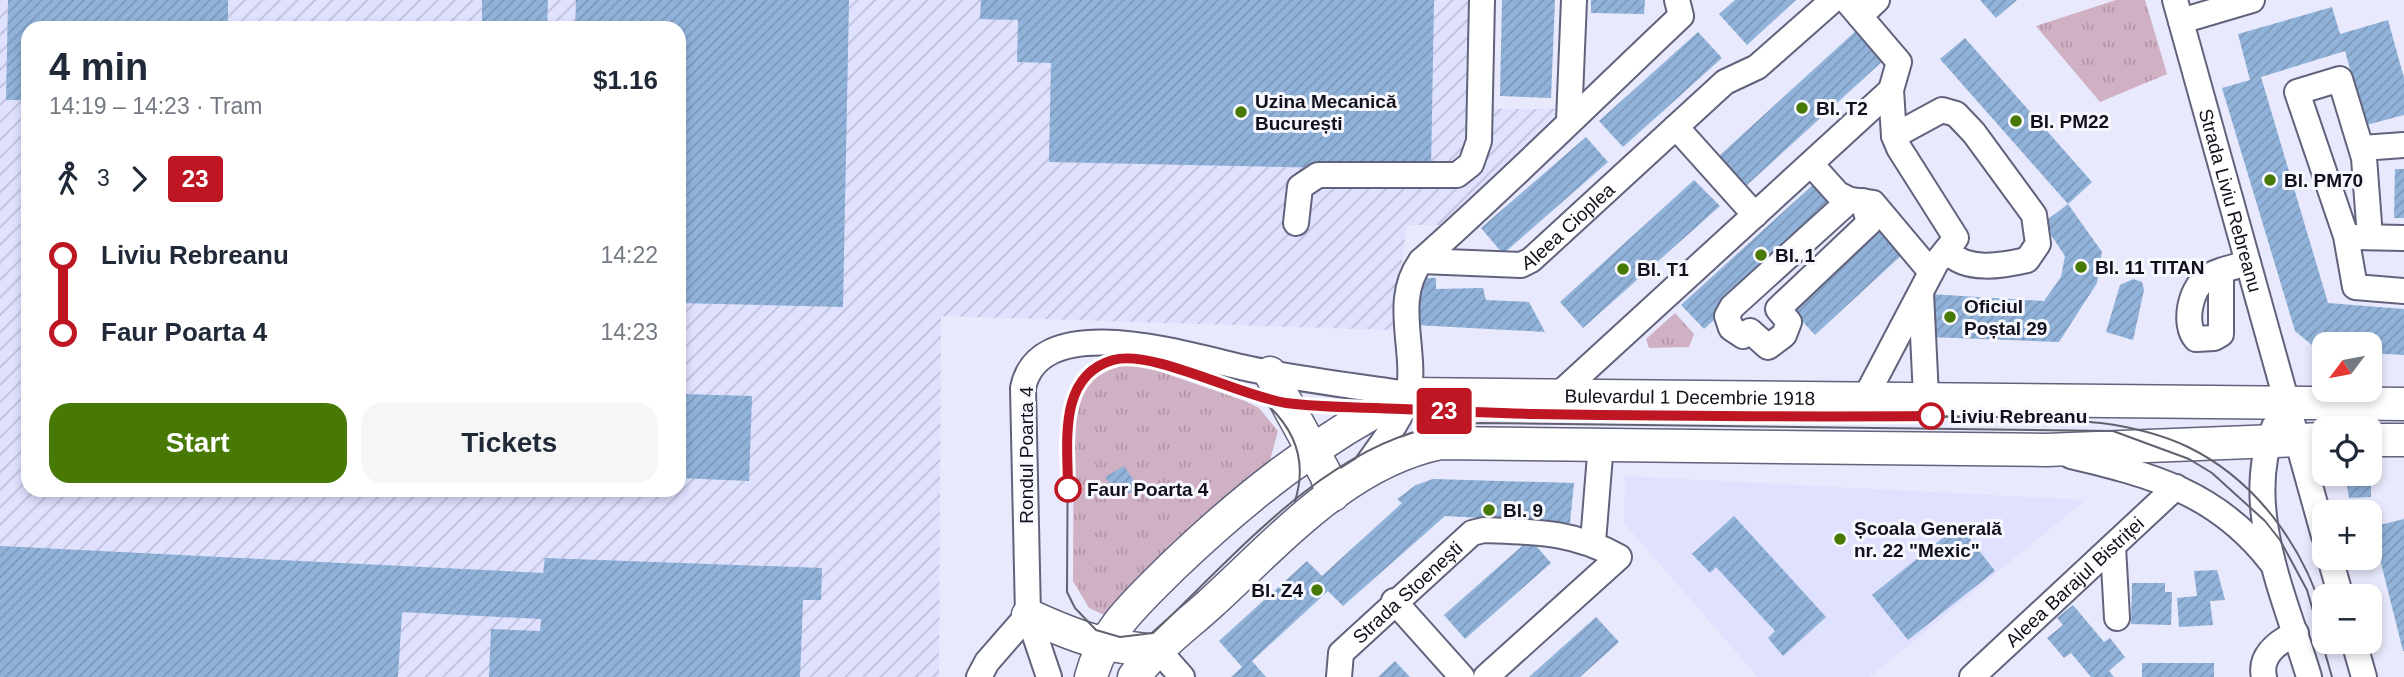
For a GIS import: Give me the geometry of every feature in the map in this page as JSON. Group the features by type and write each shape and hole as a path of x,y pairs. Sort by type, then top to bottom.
{"main road":[{"path":"1270,373 1333,495"},
{"name":"Bulevardul 1 Decembrie 1918","path":"1091,677 1102,645 1147,592 1255,491 1311,449 1408,394 1926,397 2404,404"},
{"path":"1134,677 1159,651 1333,495 1360,475 1411,449 1440,443 2046,450 2296,440"},
{"path":"2382,440 2404,440"},
{"path":"1028,615 1102,645 1124,650 1159,651"}],"street":[{"path":"1296,223 1300,187 1318,175 1457,175 1471,164 1479,141 1482,0"},
{"path":"1569,121 1574,0"},
{"path":"1360,475 1408,394 1406,298 1412,273 1421,261 1525,168 1569,121 1681,16 1677,0"},
{"name":"Aleea Cioplea","path":"1421,261 1521,265 1531,260 1725,82 1757,68 1833,0"},
{"path":"2178,10 2252,0"},
{"path":"1861,5 1899,62 1891,90 1894,136 1956,238 1926,281 1864,398"},
{"name":"Strada Liviu Rebreanu","path":"2178,10 2314,500"},
{"path":"2358,237 2297,92 2340,79 2362,148 2358,237 2355,287 2404,291"},
{"path":"1558,395 1891,90"},
{"path":"1894,136 1942,110 1956,114 1974,133 2034,215 2038,244 2027,260 2006,265 1967,264 1956,260 1947,251"},
{"path":"1676,127 1755,215"},
{"path":"2362,148 2404,145"},
{"path":"1811,164 1838,194 1856,201 1873,203 1883,213 1926,281 1926,397"},
{"path":"1856,201 1869,223 1778,309 1789,322 1784,335 1768,347 1750,331 1743,336 1731,328 1727,316 1732,307 1856,201"},
{"path":"2358,237 2404,238"},
{"path":"2221,271 2248,263"},
{"name":"Rondul Poarta 4","path":"1049,677 1028,615 1023,388 1029,370 1044,358 1070,347 1112,342 1150,345 1270,373 1408,394"},
{"name":"Strada Liviu Rebreanu","path":"2296,440 2262,490 2276,569 2309,677"},
{"path":"1593,542 1601,443"},
{"name":"Strada Liviu Rebreanu","path":"2046,450 2132,471 2176,487 2220,511 2260,548 2276,569"},
{"name":"Aleea Barajul Bistriței","path":"1973,677 2176,487"},
{"name":"Strada Stoenești","path":"1339,677 1341,653 1394,601 1472,533 1484,530 1563,534 1593,542 1619,557 1486,677"},
{"path":"2113,547 2117,618"},
{"path":"1394,601 1462,677"},
{"path":"979,677 987,662 1028,615"},
{"path":"2264,677 2263,663 2272,649 2296,633"},
{"path":"1159,651 1182,677"},
{"path":"2357,654 2364,677"}],"shaded area":[{"path":"0,0 1489,0 1487,109 1560,109 1559,120 1442,225 1407,225 1392,330 941,316 939,677 0,677"},
{"path":"1625,476 2085,500 1870,677 1758,677 1624,523"}],"green space":[{"path":"2116,0 2145,0 2167,74 2100,102 2036,26"},
{"path":"1675,313 1694,334 1689,347 1649,348 1646,339"},
{"path":"1138,364 1245,401 1259,408 1278,431 1269,464 1114,612 1104,615 1089,608 1073,581 1074,401 1102,374 1118,367"}],"building":[{"path":"8,0 228,0 228,21 21,21 21,100 6,100"},
{"path":"482,0 548,0 547,21 482,21"},
{"path":"576,0 849,0 843,307 686,303 686,21 575,21"},
{"name":"Uzina Mecanică București","path":"981,0 1434,0 1431,170 1049,162 1051,63 1017,62 1018,20 980,19"},
{"path":"1502,0 1555,0 1551,98 1500,96"},
{"path":"1591,0 1645,0 1644,14 1591,13"},
{"path":"1735,0 1796,0 1747,45 1719,14"},
{"path":"1980,0 2017,0 1996,18"},
{"path":"2332,7 2340,34 2388,20 2404,78 2404,115 2366,125 2345,51 2261,77 2328,303 2404,309 2404,355 2382,354 2382,332 2312,332 2312,345 2295,331 2222,88 2250,80 2238,34"},
{"name":"Bl. T2","path":"1858,29 1885,59 1746,186 1719,156"},
{"path":"1698,32 1722,58 1623,147 1599,121"},
{"name":"Bl. PM22","path":"1965,38 2092,182 2068,204 1940,59"},
{"path":"1586,137 1608,162 1503,254 1481,228"},
{"path":"2395,169 2404,169 2404,218 2394,218"},
{"name":"Bl. T1","path":"1694,180 1720,206 1583,328 1560,302"},
{"name":"Bl. 1","path":"1817,181 1840,205 1704,329 1681,305"},
{"name":"Bl. 11 TITAN","path":"2068,204 2102,252 2097,283 2059,342 1929,337 1930,294 2044,301 2061,277 2065,256 2043,223"},
{"path":"1882,226 1906,251 1815,335 1791,309"},
{"path":"1417,278 1436,278 1436,289 1483,288 1486,300 1529,302 1545,332 1415,325"},
{"path":"2133,279 2142,282 2144,290 2133,340 2106,332 2120,285"},
{"path":"686,394 752,396 749,481 686,478"},
{"path":"1124,466 1138,487 1120,499 1105,477"},
{"path":"1433,479 1574,483 1570,523 1445,516 1343,606 1328,591 1252,661 1266,677 1231,677 1242,667 1219,641 1307,561 1322,576 1402,503 1397,499 1416,485"},
{"path":"2347,486 2371,486 2371,497 2349,498"},
{"path":"1734,516 1826,617 1783,656 1768,638 1775,631 1716,567 1710,573 1692,554"},
{"path":"2404,519 2404,651 2382,567 2382,524"},
{"path":"1959,525 1995,571 1908,640 1872,595"},
{"path":"1530,539 1551,563 1465,639 1444,615"},
{"path":"0,546 543,573 545,558 822,568 821,600 803,600 800,677 489,677 491,629 540,631 541,619 402,612 398,677 0,677"},
{"path":"2217,570 2225,600 2210,601 2213,625 2179,627 2177,598 2197,596 2194,571"},
{"path":"2132,583 2165,583 2165,592 2172,592 2171,625 2131,624"},
{"path":"2073,605 2104,642 2110,638 2125,657 2109,671 2114,677 2091,677 2071,653 2064,658 2047,638 2063,625 2057,618"},
{"path":"1596,617 1619,642 1580,677 1529,677"},
{"path":"1395,661 1410,677 1378,677"},
{"path":"2142,663 2214,663 2214,677 2142,677"}],"tram line":[{"path":"2312,584 2290,540 2274,518 2235,477 2188,447 2165,438 2094,422 1997,417 1782,418 1510,414 1334,406 1270,398 1228,387 1172,366 1128,358 1097,367 1078,389 1068,415 1067,592 1075,608 1096,630 1120,637 1153,633 1279,512 1350,461 1388,441 1428,428 1481,423 2113,431 2189,459 2212,473 2265,521 2280,540 2307,590 2312,607"},
{"name":"23","path":"1068,489 1068,415 1074,392 1099,366 1115,359 1146,360 1259,398 1338,407 1478,413 1776,418 1931,416"},
{"path":"1262,400 1282,421 1295,445 1300,472 1295,501"},
{"path":"2325,654 2332,677"}],"place":[{"name":"Bl. T2","path":"1802,108"},
{"name":"Uzina Mecanică București","path":"1241,112"},
{"name":"Bl. PM22","path":"2016,121"},
{"name":"Bl. PM70","path":"2270,180"},
{"name":"Bl. 1","path":"1761,255"},
{"name":"Bl. 11 TITAN","path":"2081,267"},
{"name":"Bl. T1","path":"1623,269"},
{"name":"Oficiul Poștal 29","path":"1950,317"},
{"name":"Liviu Rebreanu","path":"1931,416"},
{"name":"Faur Poarta 4","path":"1068,489"},
{"name":"Bl. 9","path":"1489,510"},
{"name":"Școala Generală nr. 22 \"Mexic\"","path":"1840,539"},
{"name":"Bl. Z4","path":"1317,590"}]}
